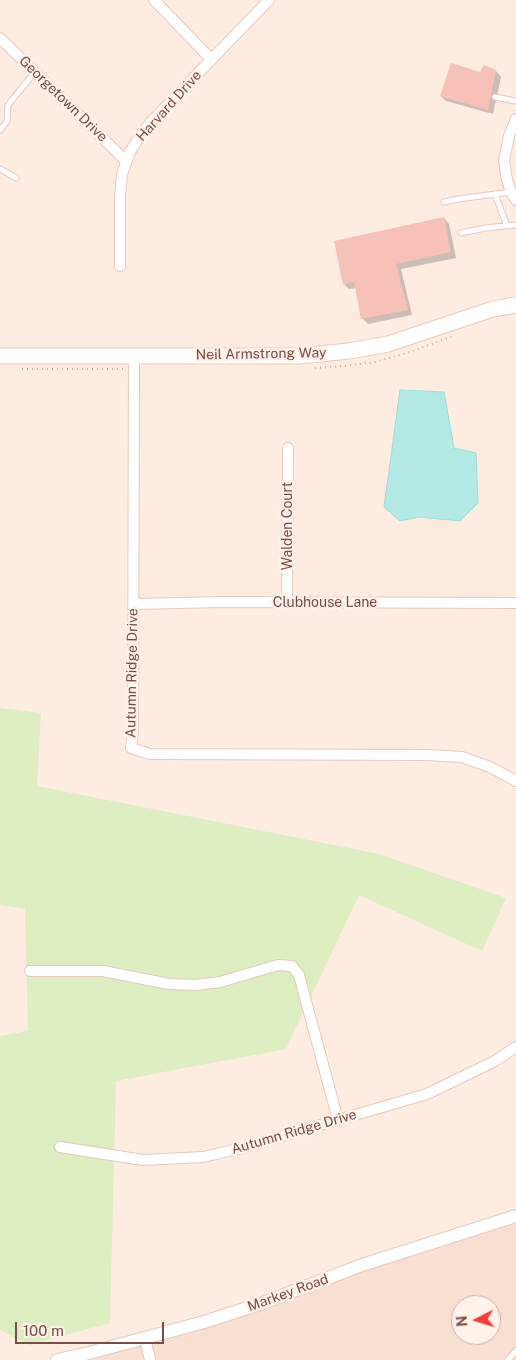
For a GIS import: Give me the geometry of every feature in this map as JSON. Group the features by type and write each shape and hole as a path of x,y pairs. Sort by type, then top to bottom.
{"main road":[{"name":"Neil Armstrong Way","path":"0,356 299,356 349,351 388,344 493,310 516,305"}],"street":[{"path":"154,0 212,59"},
{"name":"Harvard Drive","path":"120,266 120,197 122,174 126,161 150,123 269,0"},
{"name":"Georgetown Drive","path":"0,38 126,161"},
{"path":"514,196 507,180 504,161 509,136 516,119"},
{"name":"Autumn Ridge Drive","path":"134,356 134,604 133,731 131,748 150,754 428,755 462,757 490,767 516,781"},
{"name":"Walden Court","path":"287,603 288,448"},
{"name":"Clubhouse Lane","path":"134,604 223,602 516,603"},
{"path":"30,971 103,971 169,984 195,985 220,982 278,965 292,966 299,975 338,1120"},
{"name":"Autumn Ridge Drive","path":"60,1147 143,1160 203,1157 238,1149 427,1094 494,1061 516,1047"},
{"name":"Markey Road","path":"57,1360 204,1322 250,1307 362,1265 516,1216"},
{"path":"145,1338 150,1360"}],"lane":[{"path":"0,130 7,121 8,105 36,72"},
{"path":"495,97 516,101"},
{"path":"0,169 16,178"},
{"path":"495,194 507,226"},
{"path":"444,202 495,194 514,196"},
{"path":"461,233 516,225"},
{"path":"508,1360 516,1351"}],"shaded area":[{"path":"516,1216 516,1360 57,1360 89,1353"}],"green space":[{"path":"0,708 41,713 37,786 379,854 506,898 482,951 359,895 286,1049 116,1081 110,1323 29,1345 0,1330 0,1036 28,1031 25,909 0,905"}],"water":[{"path":"400,390 444,392 454,448 476,453 478,503 460,521 419,517 400,521 384,507"}],"building":[{"path":"451,63 480,72 484,65 496,70 488,110 440,96"},
{"path":"444,217 451,252 396,264 408,310 361,319 354,282 343,285 334,241"}]}
